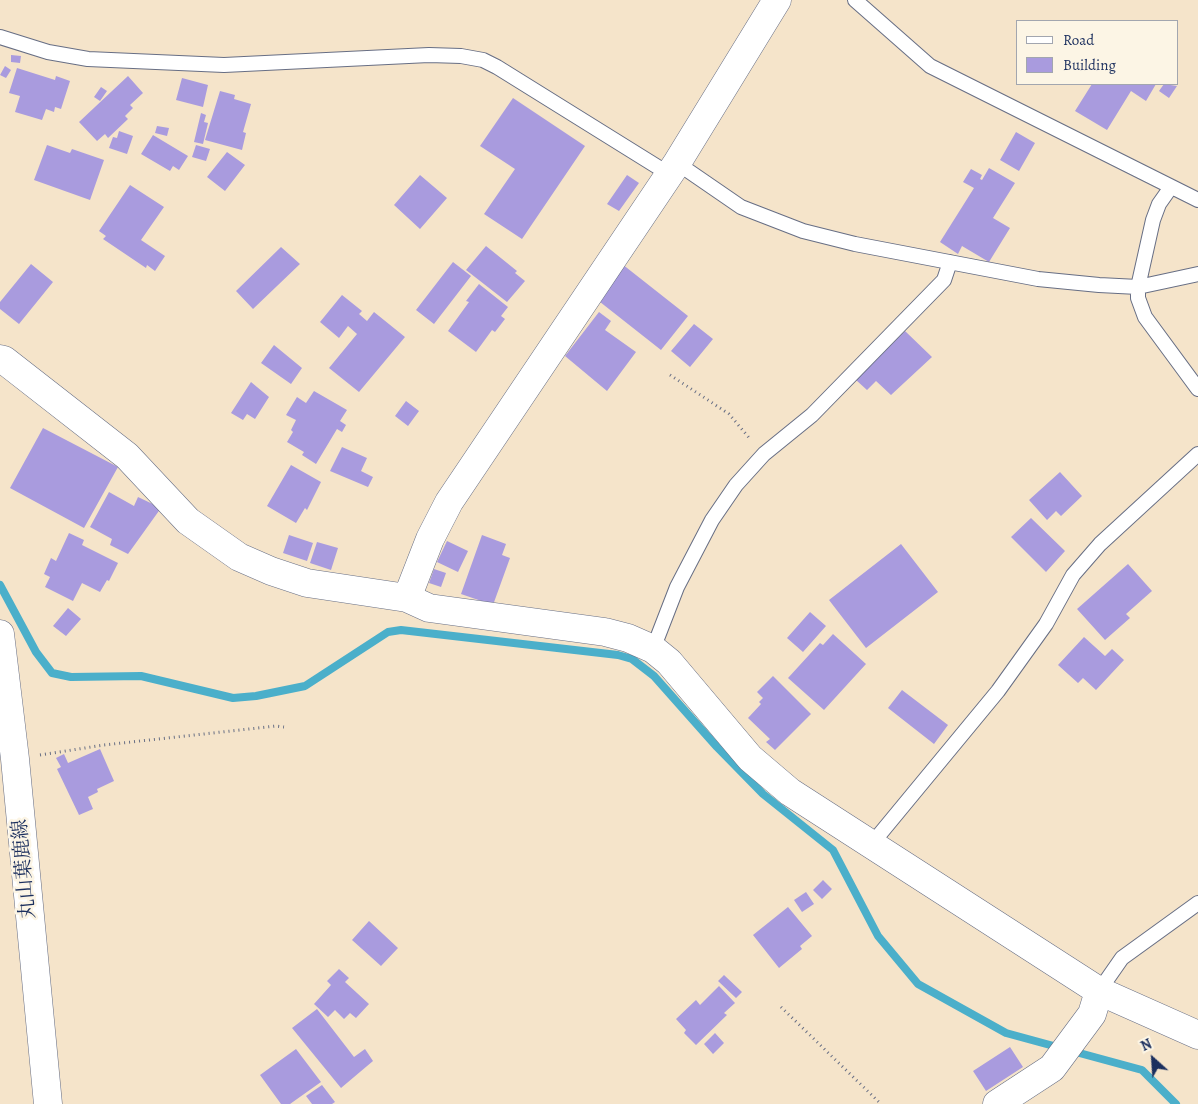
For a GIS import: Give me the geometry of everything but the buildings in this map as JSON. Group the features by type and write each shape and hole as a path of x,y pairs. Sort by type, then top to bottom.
{"street":[{"path":"406,598 430,539 449,502 673,168 778,0"},
{"path":"0,359 4,360 127,456 188,521 240,557 271,571 307,582 406,598 429,608 604,632 628,638 653,649 669,662 750,758 769,776 870,846 1099,992 1198,1035"},
{"name":"丸山葉鹿線","path":"0,634 15,759 48,1104"},
{"path":"997,1104 1052,1068 1092,1014 1099,992"}],"lane":[{"path":"855,0 930,66 1198,200"},
{"path":"0,36 48,52 88,59 214,65 430,55 461,56 483,60 741,208 768,220 803,231 855,244 1038,279 1138,287 1198,274"},
{"path":"1171,187 1159,204 1153,220 1138,287 1138,298 1145,316 1198,389"},
{"path":"653,649 677,587 712,520 736,485 764,454 812,415 944,280 950,262"},
{"path":"870,846 998,691 1046,624 1073,575 1100,544 1198,454"},
{"path":"1099,992 1122,958 1198,903"}],"path":[{"path":"670,375 730,414 764,454"},
{"path":"15,759 104,744 276,726 284,727"},
{"path":"781,1007 881,1104"}],"waterway":[{"path":"0,585 36,652 52,673 71,677 141,676 233,698 256,696 305,686 388,632 401,630 618,655 632,659 654,676 717,747 763,794 833,850 878,936 918,984 1006,1033 1061,1048"},
{"path":"1072,1051 1142,1070 1176,1104"}]}
